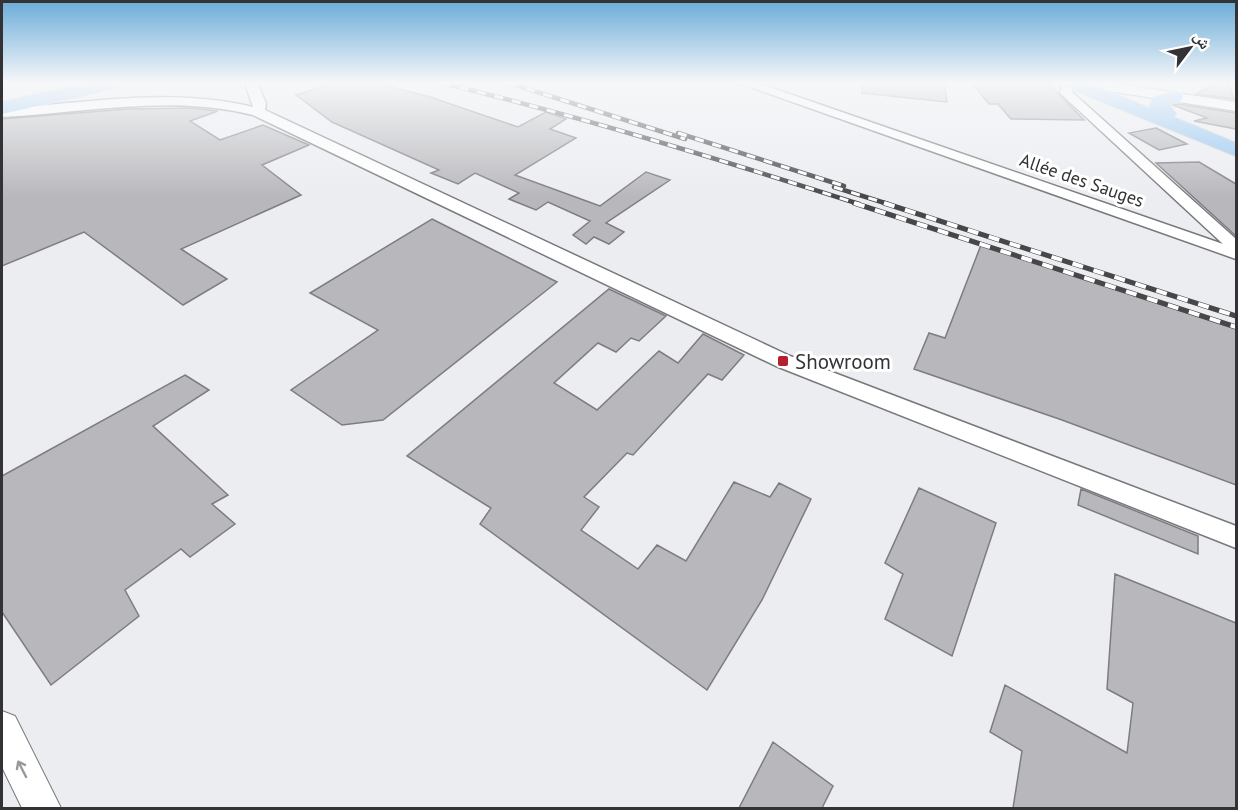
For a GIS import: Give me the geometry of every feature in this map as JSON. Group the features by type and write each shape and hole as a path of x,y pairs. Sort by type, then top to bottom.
{"main road":[{"path":"1165,121 1236,150"},
{"path":"1197,121 1236,142"}],"street":[{"path":"277,121 783,361 1236,537"},
{"name":"Allée des Sauges","path":"854,121 1236,254"},
{"path":"1097,121 1236,247"},
{"path":"2,729 42,808"}],"building":[{"path":"2,121 191,121 220,140 263,125 309,145 262,165 301,195 181,249 227,279 183,305 84,232 2,266"},
{"path":"330,121 500,121 518,127 530,121 563,121 550,129 576,138 515,175 600,206 646,172 670,180 606,223 624,232 609,244 594,237 586,244 573,235 590,221 548,202 536,210 509,199 519,193 475,173 458,184 431,173 439,170"},
{"path":"1194,121 1236,121 1236,129"},
{"path":"1156,128 1187,144 1159,150 1129,133"},
{"path":"1199,162 1236,184 1236,236 1156,163"},
{"path":"432,219 557,282 383,420 342,425 291,390 378,330 310,293"},
{"path":"981,245 1236,329 1236,485 1062,420 914,369 929,333 945,338"},
{"path":"609,289 666,316 639,341 631,338 616,352 598,343 554,383 597,410 659,351 678,363 703,334 744,355 722,380 708,374 633,455 627,453 584,497 599,507 581,530 638,569 657,545 686,561 734,482 770,497 779,483 811,499 762,600 707,690 480,524 491,508 407,456"},
{"path":"185,375 209,390 153,426 228,495 212,504 235,524 190,557 181,549 125,590 139,616 51,685 2,612 2,476"},
{"path":"919,488 996,523 952,656 885,619 903,574 885,563"},
{"path":"1081,489 1198,536 1198,554 1078,505"},
{"path":"1115,574 1236,623 1236,808 1013,808 1022,751 990,732 1005,685 1127,753 1133,703 1107,689"},
{"path":"773,742 833,786 822,808 739,808"}],"railway":[{"path":"585,121 704,155 859,204"},
{"path":"628,121 685,139"},
{"path":"678,133 844,186"},
{"path":"834,187 888,204"},
{"path":"854,203 1236,327"},
{"path":"884,203 1236,316"}],"place":[{"name":"Showroom","path":"783,361"}]}
